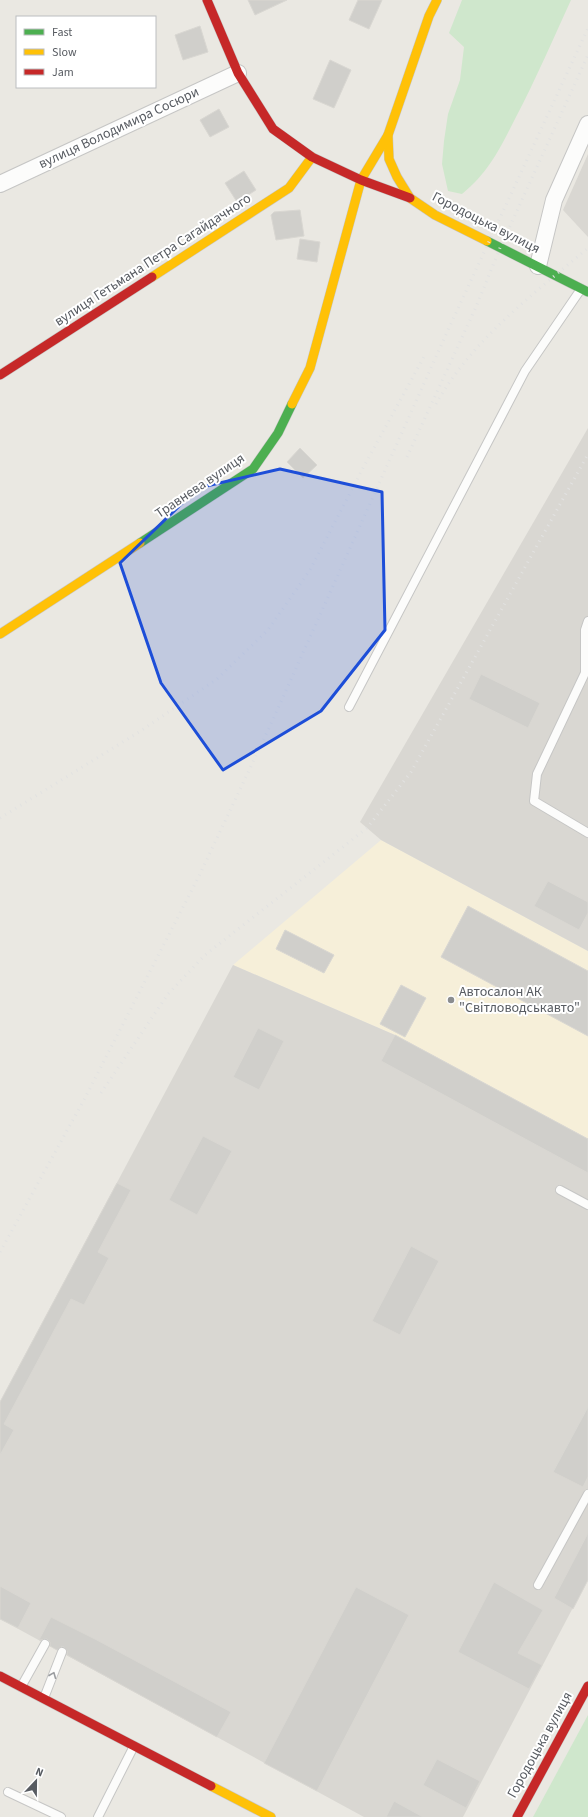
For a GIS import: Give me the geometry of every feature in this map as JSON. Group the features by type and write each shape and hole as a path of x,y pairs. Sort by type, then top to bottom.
{"street":[{"path":"207,0 238,73 273,129 312,157 361,180 410,198"},
{"name":"Городоцька вулиця","path":"437,0 429,16 388,135 389,159 397,177 410,198 435,216 585,290"},
{"name":"вулиця Володимира Сосюри","path":"0,184 238,73"},
{"path":"538,266 554,200 588,124"},
{"name":"Травнева вулиця","path":"0,634 253,469 278,433 310,368 361,180 388,135"},
{"name":"вулиця Гетьмана Петра Сагайдачного","path":"0,376 289,188 312,157"},
{"path":"0,1676 271,1817"},
{"name":"Городоцька вулиця","path":"517,1817 588,1686"}],"lane":[{"path":"348,707 525,371 585,290"},
{"path":"588,621 585,630 585,674 537,774 534,801 588,833"},
{"path":"560,1190 588,1205"},
{"path":"538,1585 588,1494"},
{"path":"21,1687 45,1644"},
{"path":"43,1699 62,1652"},
{"path":"98,1817 134,1746"},
{"path":"8,1792 61,1817"}],"highlighted area":[{"path":"280,469 382,492 385,630 321,711 223,770 161,683 120,563 198,488"}],"shaded area":[{"path":"588,154 588,237 563,210"},
{"path":"588,428 588,951 381,840 360,822"},
{"name":"Автосалон АК \"Світловодськавто\"","path":"381,840 588,951 588,1139 395,1035 233,965"},
{"path":"233,965 395,1035 588,1139 588,1579 463,1817 364,1817 0,1619 0,1402"}],"green space":[{"path":"462,0 571,0 530,88 494,158 480,177 462,194 448,191 442,164 448,114 460,80 464,47 449,33"},
{"path":"588,1715 588,1817 533,1817"}],"building":[{"path":"248,0 287,0 255,15"},
{"path":"358,0 382,0 369,29 349,20"},
{"path":"200,26 208,52 183,60 175,35"},
{"path":"330,60 351,70 334,108 313,99"},
{"path":"219,109 229,127 210,137 200,120"},
{"path":"244,171 256,190 237,202 225,183"},
{"path":"300,210 304,236 276,240 271,215 274,212"},
{"path":"300,239 320,242 317,262 297,259"},
{"path":"300,448 317,465 303,478 287,462"},
{"path":"481,674 540,703 528,728 469,699"},
{"path":"548,881 588,902 588,913 579,930 534,906"},
{"path":"468,906 588,971 588,1036 441,957"},
{"path":"285,930 334,955 324,973 276,949"},
{"path":"401,985 426,998 405,1037 380,1024"},
{"path":"258,1028 284,1041 259,1090 233,1077"},
{"path":"395,1035 588,1139 588,1173 381,1061"},
{"path":"203,1136 232,1151 197,1215 169,1200"},
{"path":"117,1183 131,1190 98,1252 109,1258 84,1305 71,1299 4,1424 14,1430 0,1455 0,1402"},
{"path":"411,1246 439,1261 400,1335 372,1321"},
{"path":"588,1407 588,1477 583,1487 553,1472"},
{"path":"588,1533 588,1580 573,1609 554,1598"},
{"path":"494,1582 543,1610 518,1653 542,1665 529,1689 458,1652"},
{"path":"0,1586 31,1603 18,1628 0,1619"},
{"path":"356,1587 409,1615 317,1791 264,1763"},
{"path":"51,1617 231,1712 217,1737 67,1655 67,1651 64,1647 57,1650 50,1646 50,1642 47,1639 39,1640"},
{"path":"437,1759 480,1781 466,1808 423,1785"},
{"path":"394,1801 423,1817 386,1817"}],"railway":[{"path":"0,1252 85,1098 199,876 271,724 448,330 588,28"},
{"path":"407,457 476,307 500,248 588,55"},
{"path":"436,404 467,359 485,339 525,301 588,248"},
{"path":"0,818 139,732 217,679 268,630 310,570 363,468 425,355"},
{"path":"101,1093 168,994 205,955 367,828 411,772 588,454"}],"traffic: fast":[{"path":"487,241 588,292"},
{"path":"140,543 253,469 278,433 292,404"}],"traffic: slow":[{"path":"437,0 429,16 388,135 389,159 397,177 410,198 435,215 487,241"},
{"path":"292,404 310,368 361,180 388,135"},
{"path":"152,277 289,188 312,157"},
{"path":"0,634 140,543"},
{"path":"211,1786 271,1817"}],"traffic: jam":[{"path":"207,0 238,73 273,129 312,157 361,180 410,198"},
{"path":"0,375 152,277"},
{"path":"0,1676 211,1786"},
{"path":"517,1817 588,1686"}],"place":[{"name":"Автосалон АК \"Світловодськавто\"","path":"451,1000"}]}
